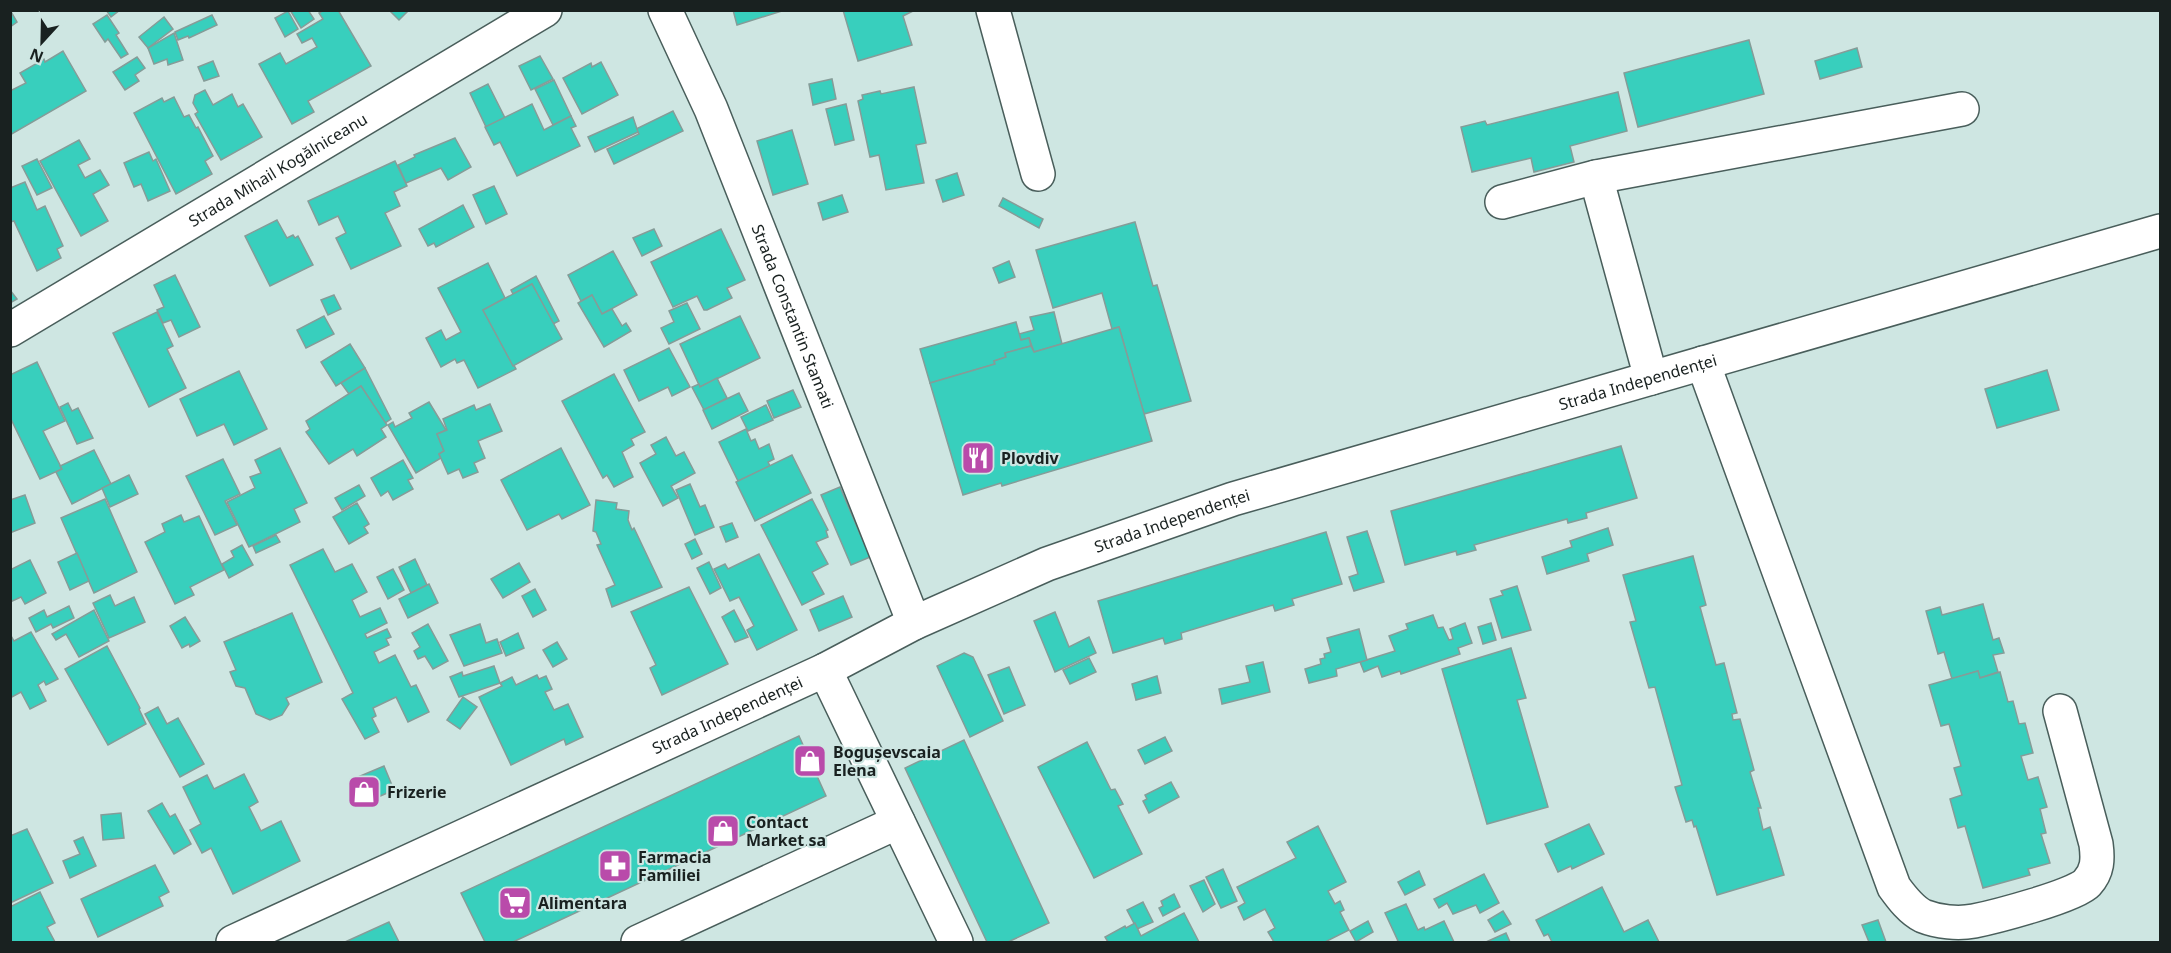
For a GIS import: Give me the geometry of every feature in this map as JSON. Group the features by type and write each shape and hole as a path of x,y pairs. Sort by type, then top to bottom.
{"street":[{"name":"Strada Mihail Kogălniceanu","path":"10,330 545,10"},
{"name":"Strada Constantin Stamati","path":"665,10 711,109 914,623"},
{"path":"993,10 1038,174"},
{"path":"1502,202 1596,177 1962,109"},
{"path":"1596,177 1651,378"},
{"name":"Strada Independenței","path":"233,942 825,670 914,623 1047,564 1233,499 2160,231"},
{"path":"1703,363 1894,887 1905,902 1922,915 1942,921 1972,921 2070,894 2085,885 2093,875 2098,860 2096,844 2060,711"},
{"path":"825,670 956,942"},
{"path":"638,942 898,822"}],"building":[{"path":"10,10 17,22 10,27"},
{"path":"106,10 120,10 111,17"},
{"path":"290,10 308,10 314,19 301,28"},
{"path":"324,10 338,10 371,66 308,101 314,112 292,124 259,64 280,53 286,64 317,47 312,38 302,43 297,34 323,19 319,13"},
{"path":"389,10 409,10 399,20"},
{"path":"733,10 785,10 737,25"},
{"path":"843,10 915,10 903,16 912,45 858,61"},
{"path":"288,11 298,29 285,37 275,18"},
{"path":"107,15 119,33 116,35 128,54 121,58 108,39 105,42 93,24"},
{"path":"212,15 217,25 189,38 188,36 178,40 175,32"},
{"path":"164,17 173,29 148,48 139,37"},
{"path":"174,33 183,60 168,65 167,59 154,64 148,48"},
{"path":"1749,40 1764,94 1638,127 1624,73"},
{"path":"1857,48 1862,67 1820,79 1815,61"},
{"path":"63,51 86,91 10,135 10,91 26,83 20,73"},
{"path":"540,56 553,79 531,90 519,66"},
{"path":"137,57 145,68 135,75 139,81 125,90 113,72"},
{"path":"213,61 219,76 204,81 198,67"},
{"path":"601,62 618,95 582,114 563,78 591,63 592,67"},
{"path":"832,79 836,99 813,105 809,84"},
{"path":"554,80 571,116 553,125 535,89"},
{"path":"488,84 505,118 486,127 470,93"},
{"path":"914,87 926,143 916,145 924,183 886,190 879,155 870,157 858,101 863,99 862,95 880,91 881,94"},
{"path":"205,90 213,105 232,94 238,107 243,104 262,137 221,160 195,114 198,112 193,103 195,95"},
{"path":"1618,92 1627,131 1570,146 1574,162 1534,172 1531,158 1472,172 1461,127 1485,121 1487,125"},
{"path":"174,97 184,117 189,115 196,128 198,127 213,156 205,161 212,174 176,194 134,113 162,98 164,102"},
{"path":"532,104 544,130 571,116 576,126 571,128 580,146 517,176 500,142 494,145 485,127"},
{"path":"846,104 854,140 835,145 826,109"},
{"path":"673,111 683,131 614,164 607,149 639,134 636,129"},
{"path":"633,117 638,132 595,152 588,137"},
{"path":"792,130 808,184 773,195 757,141"},
{"path":"455,138 471,167 448,180 441,168 406,183 398,165 415,157 414,155"},
{"path":"79,140 90,159 78,165 85,178 100,170 109,185 93,194 108,221 81,236 40,161"},
{"path":"149,152 153,161 156,159 170,191 148,201 141,184 134,187 124,163"},
{"path":"37,159 52,188 37,195 22,166"},
{"path":"395,161 407,186 394,192 400,206 385,213 401,246 351,269 336,238 346,233 338,216 319,225 308,201"},
{"path":"957,173 964,195 943,202 936,180"},
{"path":"25,182 37,210 45,206 63,246 57,249 61,258 37,271 14,221 10,222 10,188"},
{"path":"494,186 507,214 486,224 473,195"},
{"path":"842,195 848,212 823,220 818,203"},
{"path":"1003,198 1043,219 1039,228 999,206"},
{"path":"463,205 474,227 436,247 434,243 428,246 419,229"},
{"path":"277,220 287,238 293,235 295,238 298,236 313,265 270,286 245,236"},
{"path":"1135,222 1153,286 1157,285 1191,401 1144,414 1119,327 1112,329 1102,293 1053,308 1036,250"},
{"path":"654,229 662,246 642,256 633,238"},
{"path":"721,229 745,280 727,288 732,298 707,310 704,310 697,296 673,307 651,262"},
{"path":"613,251 637,295 602,314 592,295 581,301 568,275"},
{"path":"1009,261 1015,277 999,283 993,268"},
{"path":"488,263 505,298 483,310 516,369 478,388 464,360 457,363 455,359 441,367 426,338 441,330 446,340 461,332 438,288"},
{"path":"175,275 200,327 179,337 171,320 163,323 157,310 164,307 154,285"},
{"path":"536,276 559,321 553,324 532,284 513,294 511,290"},
{"path":"532,284 562,339 513,366 483,310"},
{"path":"10,290 17,299 10,303"},
{"path":"334,295 341,309 328,315 321,300"},
{"path":"592,295 602,314 612,309 622,326 626,323 631,331 604,347 578,303"},
{"path":"687,303 700,329 669,344 661,328 674,322 669,311"},
{"path":"157,312 173,346 167,349 186,388 149,407 113,333"},
{"path":"1054,312 1062,344 1034,352 1029,338 1021,340 1019,334 1034,330 1030,317"},
{"path":"324,316 334,334 306,348 297,330"},
{"path":"740,316 760,358 700,387 680,344"},
{"path":"1016,322 1021,340 1029,338 1031,346 1005,353 1006,357 994,361 995,364 930,383 920,349"},
{"path":"1119,327 1152,441 1002,486 1001,483 963,495 930,383 995,364 994,361 1006,357 1005,353 1031,346 1034,352"},
{"path":"350,344 365,368 336,386 321,362"},
{"path":"669,348 690,387 672,396 668,387 639,401 624,370"},
{"path":"37,362 65,421 43,431 62,469 40,479 10,417 10,375"},
{"path":"365,368 391,419 385,423 361,386 349,394 341,383"},
{"path":"2047,370 2059,410 1997,428 1985,389"},
{"path":"239,371 267,429 234,445 224,424 197,436 180,399"},
{"path":"614,374 645,432 631,439 634,445 622,452 633,477 614,487 607,475 603,478 562,401"},
{"path":"717,378 727,398 704,410 692,387 699,384 700,387"},
{"path":"361,386 387,425 381,429 386,437 357,456 353,449 329,464 306,432 310,429 306,421"},
{"path":"793,390 801,407 774,418 767,401"},
{"path":"739,393 748,411 712,429 703,410"},
{"path":"429,402 446,430 437,434 444,451 439,454 441,458 416,473 388,425 393,422 395,427 412,418 409,413"},
{"path":"68,403 72,411 78,408 93,438 77,444 60,407"},
{"path":"490,404 502,431 478,441 485,458 474,463 478,472 463,478 459,469 448,474 439,454 444,451 437,434 447,430 443,419 474,405 476,410"},
{"path":"766,405 773,420 748,431 741,417"},
{"path":"746,429 751,441 755,439 759,449 769,444 774,459 768,462 770,466 738,481 719,442"},
{"path":"666,437 676,456 684,452 695,473 671,486 678,498 663,506 640,463 656,454 651,445"},
{"path":"1621,446 1637,498 1586,513 1587,518 1568,523 1567,519 1474,545 1476,550 1457,555 1456,551 1405,565 1391,511"},
{"path":"280,448 307,503 294,509 300,522 249,547 227,502 255,488 250,477 261,473 255,460"},
{"path":"561,448 590,505 562,519 559,514 527,530 501,480"},
{"path":"94,450 111,484 72,504 56,472 62,469 60,466"},
{"path":"792,455 811,493 755,521 736,482"},
{"path":"223,459 240,494 225,501 237,525 215,535 186,476"},
{"path":"403,460 413,478 408,480 413,489 393,500 388,491 381,496 371,478"},
{"path":"129,475 138,494 110,507 102,488"},
{"path":"690,484 700,507 705,505 714,527 695,535 676,490"},
{"path":"359,485 365,496 342,510 335,498"},
{"path":"840,487 870,557 851,565 821,495"},
{"path":"25,495 35,523 10,533 10,500"},
{"path":"105,499 137,572 94,593 61,518"},
{"path":"812,499 828,530 826,531 828,537 816,542 828,564 812,572 824,594 802,605 761,525"},
{"path":"596,500 617,503 616,509 629,511 628,520 632,530 634,528 662,587 612,607 606,589 615,585 597,545 601,544 596,532 593,531"},
{"path":"357,503 369,524 364,527 368,533 349,544 333,517"},
{"path":"181,515 184,522 199,516 224,570 190,587 194,595 175,604 145,542 165,532 162,524"},
{"path":"732,523 738,537 726,542 720,527"},
{"path":"1608,528 1613,545 1587,554 1589,561 1547,574 1542,557 1572,547 1570,541"},
{"path":"1367,531 1384,582 1354,591 1349,577 1358,574 1347,537"},
{"path":"1326,532 1342,584 1292,599 1294,605 1275,611 1273,605 1181,633 1182,639 1165,644 1163,638 1113,653 1098,601"},
{"path":"276,535 280,542 256,553 253,546"},
{"path":"695,539 702,554 692,559 685,544"},
{"path":"242,545 253,565 229,578 222,564 234,557 231,551"},
{"path":"323,549 335,572 352,564 367,592 352,600 360,617 380,608 387,623 365,634 367,638 387,629 391,637 386,639 389,645 374,652 379,663 395,655 411,687 416,685 429,712 408,722 396,697 373,708 376,716 372,718 379,732 365,739 342,699 353,693 290,565"},
{"path":"77,553 89,581 70,590 58,562"},
{"path":"759,554 797,630 757,650 747,630 754,626 739,597 730,601 714,569 725,564 728,569"},
{"path":"1693,556 1706,605 1700,607 1716,665 1724,663 1737,713 1732,714 1733,720 1740,719 1754,770 1750,772 1761,808 1758,808 1763,830 1770,827 1784,875 1717,895 1696,826 1694,827 1692,820 1686,822 1675,787 1682,785 1655,687 1649,688 1630,622 1636,621 1623,575"},
{"path":"415,559 427,585 411,593 399,567"},
{"path":"30,560 46,593 25,604 21,597 10,602 10,570"},
{"path":"709,562 721,588 710,594 697,568"},
{"path":"519,563 530,582 503,598 491,579"},
{"path":"393,569 404,590 388,599 377,577"},
{"path":"429,584 438,603 408,618 399,599"},
{"path":"1517,586 1531,630 1502,638 1490,599 1503,595 1501,591"},
{"path":"689,587 728,664 662,695 650,668 656,665 631,612"},
{"path":"535,589 546,610 533,617 522,596"},
{"path":"110,595 115,606 134,597 145,622 109,638 93,603"},
{"path":"843,596 852,617 819,631 810,610"},
{"path":"1983,604 1993,640 1999,638 2004,653 1993,655 1998,672 1980,678 1978,671 1952,679 1944,652 1938,654 1926,611 1940,607 1942,615"},
{"path":"69,606 74,618 53,628 51,624 36,632 29,618 44,610 47,617"},
{"path":"94,610 109,641 79,657 66,634 56,640 52,634"},
{"path":"734,610 748,637 735,642 722,617"},
{"path":"1055,612 1069,647 1089,637 1096,653 1055,672 1034,621"},
{"path":"292,613 322,682 286,698 289,704 282,715 270,720 256,714 245,688 236,686 230,672 236,670 224,642"},
{"path":"1433,615 1438,628 1443,627 1449,640 1453,639 1450,629 1465,623 1472,643 1458,648 1460,654 1401,674 1400,671 1382,677 1378,666 1364,672 1360,662 1395,651 1389,636 1408,629 1406,624"},
{"path":"185,617 200,641 190,647 189,644 182,648 170,626"},
{"path":"1491,623 1496,640 1483,644 1478,627"},
{"path":"428,624 448,661 433,669 425,656 418,659 414,651 420,647 412,633"},
{"path":"480,624 486,643 497,639 502,653 464,666 450,635"},
{"path":"1359,629 1367,660 1336,669 1337,676 1309,683 1305,669 1321,664 1320,659 1325,658 1324,654 1331,652 1327,638"},
{"path":"31,632 58,679 46,685 44,681 38,685 46,701 30,709 21,692 10,698 10,634 14,641"},
{"path":"518,633 524,648 506,656 500,642"},
{"path":"557,642 567,659 553,667 543,650"},
{"path":"107,646 146,724 108,745 65,669"},
{"path":"1511,648 1526,698 1517,700 1548,807 1487,824 1442,669"},
{"path":"964,653 973,657 1003,721 970,737 937,666"},
{"path":"1089,658 1096,672 1070,684 1063,670"},
{"path":"1263,662 1270,692 1222,704 1219,689 1250,682 1246,666"},
{"path":"494,666 500,683 459,697 450,677 462,672 463,676"},
{"path":"1009,667 1025,705 1004,714 988,675"},
{"path":"1978,671 1980,678 2000,672 2008,702 2013,701 2019,724 2025,723 2033,753 2021,756 2028,780 2038,777 2047,807 2040,809 2046,833 2041,834 2050,863 2028,869 2030,875 1983,888 1965,826 1958,828 1950,799 1962,795 1954,768 1961,766 1949,724 1941,726 1929,685"},
{"path":"537,675 539,679 546,676 552,689 545,692 554,710 568,704 583,737 566,745 564,739 511,765 479,697 502,686 500,683 512,677 516,685"},
{"path":"1157,676 1161,693 1136,700 1132,684"},
{"path":"463,697 477,707 460,729 447,720"},
{"path":"158,707 167,724 178,718 204,764 180,777 145,714"},
{"path":"799,736 826,796 513,942 485,942 461,893"},
{"path":"1165,737 1172,751 1145,764 1138,750"},
{"path":"964,740 1049,923 1008,942 987,942 905,768"},
{"path":"1087,742 1111,790 1115,789 1123,804 1118,806 1142,854 1094,878 1038,767"},
{"path":"384,766 394,790 362,804 351,780"},
{"path":"244,774 258,802 249,807 261,831 281,821 300,861 233,894 211,848 202,853 190,830 201,824 183,787 207,775 214,789"},
{"path":"1171,782 1179,797 1149,813 1143,801 1147,799 1145,795"},
{"path":"162,803 170,817 175,814 191,844 174,854 148,811"},
{"path":"121,813 124,838 103,840 101,815"},
{"path":"1589,824 1604,854 1572,869 1571,866 1558,872 1545,844"},
{"path":"1318,826 1346,882 1328,891 1335,904 1340,901 1344,910 1340,912 1349,930 1325,942 1274,942 1268,932 1275,928 1265,909 1244,920 1238,907 1245,903 1237,887 1296,858 1287,842"},
{"path":"27,829 53,883 10,903 10,836"},
{"path":"83,837 96,866 70,878 63,861 80,854 74,841"},
{"path":"155,865 169,892 159,897 163,906 98,937 81,899"},
{"path":"1223,869 1237,901 1221,908 1206,877"},
{"path":"1419,871 1425,885 1405,895 1398,882"},
{"path":"1484,874 1499,903 1480,913 1476,905 1453,914 1447,903 1439,908 1434,899"},
{"path":"1204,880 1215,904 1203,912 1190,886"},
{"path":"1602,887 1624,932 1648,920 1659,942 1552,942 1548,934 1544,936 1536,920"},
{"path":"40,892 55,923 47,927 55,942 10,942 10,907"},
{"path":"1174,894 1180,907 1163,916 1159,908 1163,906 1161,901"},
{"path":"1143,902 1153,922 1137,929 1127,910"},
{"path":"1406,904 1418,930 1424,927 1425,930 1444,921 1454,942 1396,942 1398,941 1385,913"},
{"path":"1503,911 1511,924 1495,932 1488,920"},
{"path":"1184,913 1199,942 1108,942 1105,937 1135,923 1141,936"},
{"path":"1878,920 1886,942 1869,942 1862,925"},
{"path":"1368,921 1373,932 1356,942 1350,931"},
{"path":"389,922 399,942 345,942"},
{"path":"1506,933 1510,942 1486,942"}],"place":[{"name":"Plovdiv","path":"978,458"},
{"name":"Bogușevscaia Elena","path":"810,761"},
{"name":"Frizerie","path":"364,792"},
{"name":"Contact Market sa","path":"723,831"},
{"name":"Farmacia Familiei","path":"615,866"},
{"name":"Alimentara","path":"515,903"}]}
